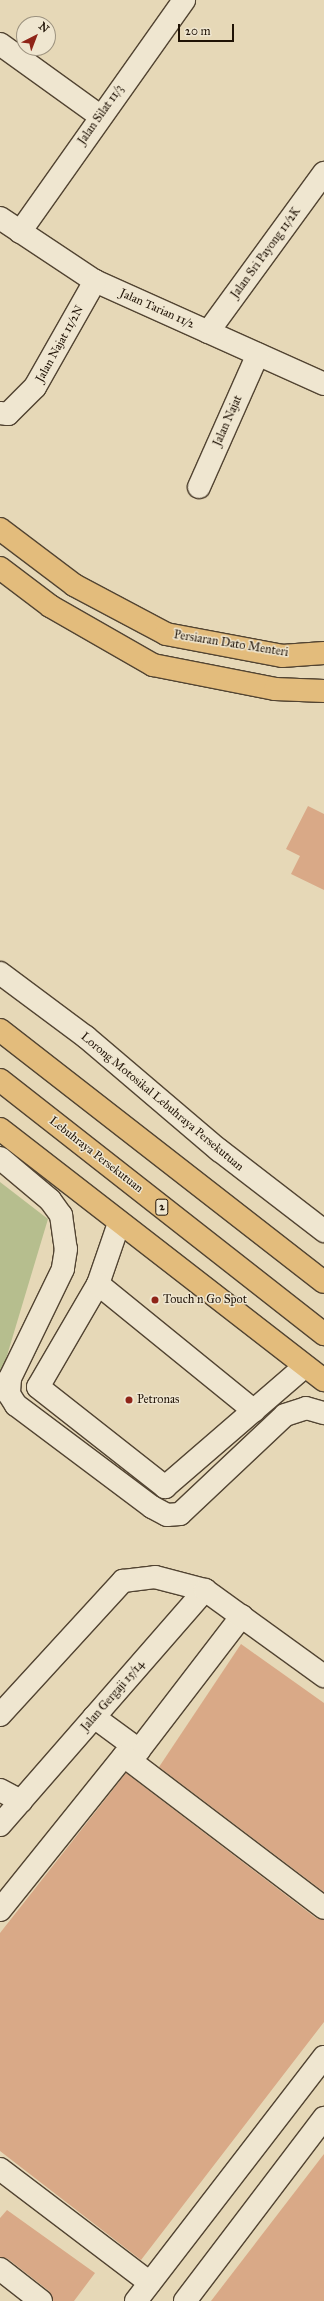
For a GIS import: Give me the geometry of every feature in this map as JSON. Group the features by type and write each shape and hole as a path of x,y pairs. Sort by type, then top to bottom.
{"main road":[{"name":"Persiaran Dato Menteri","path":"0,529 74,585 166,634 282,656 324,653"},
{"path":"0,568 50,606 153,665 275,689 324,691"},
{"path":"0,1030 324,1282"},
{"name":"Lebuhraya Persekutuan","path":"0,1080 324,1334"},
{"path":"0,1129 324,1380"}],"street":[{"name":"Jalan Silat 11/3","path":"20,232 100,116 184,0"},
{"path":"0,44 100,116"},
{"name":"Jalan Sri Payong 11/2K","path":"208,332 324,173"},
{"name":"Jalan Tarian 11/2","path":"0,218 95,281 324,384"},
{"name":"Jalan Najat 11/2N","path":"0,413 8,414 35,387 95,281"},
{"name":"Jalan Najat","path":"198,488 258,354"},
{"name":"Lorong Motosikal Lebuhraya Persekutuan","path":"0,974 86,1037 219,1150 324,1231"},
{"path":"0,1158 50,1200 61,1215 66,1249 63,1269 10,1378 9,1394 16,1405 116,1478 152,1508 168,1515 180,1514 286,1415 306,1408 324,1412"},
{"path":"120,1222 98,1284 38,1387 165,1487 305,1366"},
{"path":"98,1284 254,1411"},
{"path":"116,1478 129,1458"},
{"path":"0,1715 123,1581 155,1577 205,1590 324,1676"},
{"name":"Jalan Gergaji 15/14","path":"0,1825 205,1590"},
{"path":"94,1717 139,1750 242,1616"},
{"path":"0,1910 124,1756 324,1908"},
{"path":"0,1790 21,1802"},
{"path":"136,2301 324,2057"},
{"path":"185,2301 324,2118"},
{"path":"0,2169 150,2283"},
{"path":"0,2269 41,2301"}],"green space":[{"path":"0,1182 48,1219 0,1379"}],"building":[{"path":"308,806 324,814 324,890 291,874 300,856 286,849"},
{"path":"241,1644 324,1703 324,1892 159,1767"},
{"path":"126,1773 316,1918 324,1920 324,2022 141,2260 0,2151 0,1933"},
{"path":"324,2154 324,2301 211,2301"},
{"path":"7,2210 95,2273 74,2301 53,2301 49,2291 8,2259 0,2257 0,2218"}],"place":[{"name":"Touch n Go Spot","path":"155,1300"},
{"name":"Petronas","path":"129,1400"}]}
